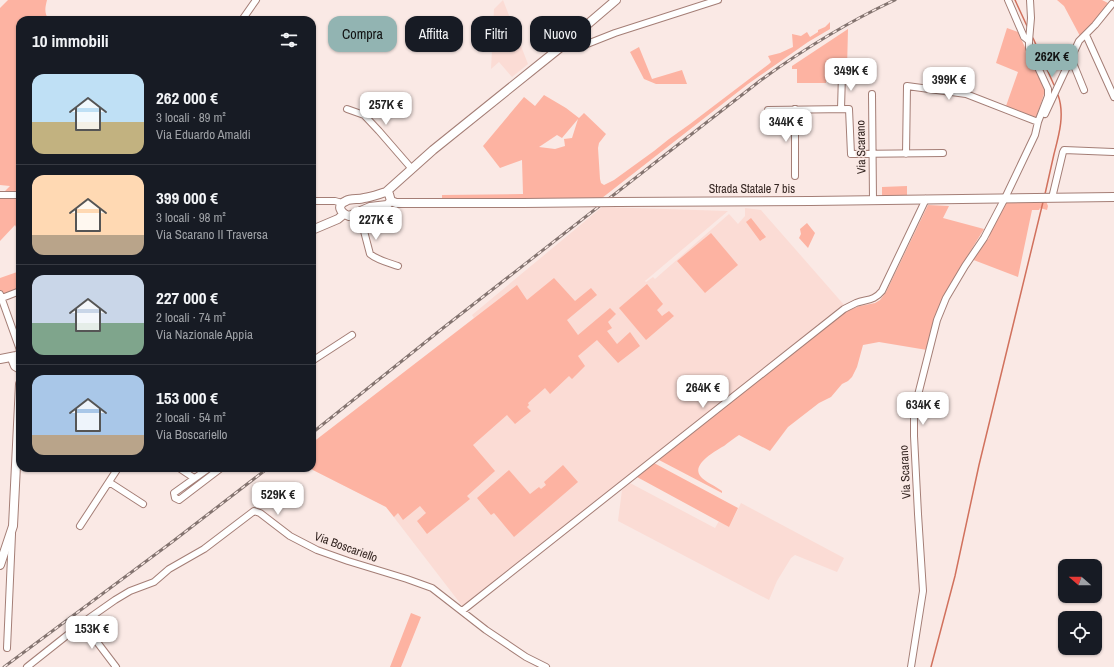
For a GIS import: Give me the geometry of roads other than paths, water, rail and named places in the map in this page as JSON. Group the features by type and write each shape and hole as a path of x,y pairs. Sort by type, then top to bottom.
{"main road":[{"path":"591,21 616,0"},
{"path":"386,192 389,194 391,201 387,204 370,208 349,216 342,212 340,207 345,201 364,199 386,192 555,52"},
{"name":"Strada Statale 7 bis","path":"391,201 396,203 523,203 1114,197"},
{"path":"316,228 338,219 344,214"},
{"path":"0,360 16,355"},
{"path":"0,360 16,367"},
{"path":"0,565 13,526 17,472"}],"street":[{"path":"245,16 256,0"},
{"path":"591,42 615,32 718,0"},
{"path":"1008,0 1024,37 1029,41"},
{"path":"1030,2 1032,18 1029,41 1030,52 1048,90 1035,135"},
{"path":"1035,135 1079,41 1086,35 1112,4"},
{"path":"1086,35 1114,98"},
{"path":"1071,58 1084,90"},
{"path":"841,109 842,74"},
{"path":"906,154 907,86 966,94 1038,122"},
{"name":"Via Scarano","path":"872,94 873,200"},
{"path":"347,109 364,116 412,169"},
{"path":"768,110 849,109 851,154 943,153"},
{"path":"795,110 795,176"},
{"name":"Via Scarano","path":"911,667 923,591 914,436 914,418 918,395 938,320 946,298 984,238 1035,135"},
{"path":"1052,198 1064,150 1112,152"},
{"path":"0,195 16,195"},
{"path":"462,611 844,309 878,296 882,291 926,199"},
{"path":"316,201 335,201 342,203"},
{"path":"359,212 370,254 380,260 398,266"},
{"path":"16,292 1,296 16,344"},
{"path":"316,358 352,335"},
{"path":"80,526 115,472"},
{"path":"183,472 192,480"},
{"path":"203,472 174,493 176,498 179,500 216,472"},
{"path":"207,479 208,472"},
{"path":"192,480 190,486 195,488"},
{"path":"109,482 143,504"},
{"name":"Via Boscariello","path":"27,667 115,600 125,594 154,582 169,569 204,549 254,511 260,513 290,536 317,550 432,588 486,630 526,657 546,667"},
{"path":"7,648 13,526"},
{"path":"85,622 94,638 116,667"}],"waterway":[{"path":"1015,0 1027,26"},
{"path":"1033,38 1054,85"},
{"path":"1045,194 1058,139 1061,117 1058,95"},
{"path":"931,667 955,576 979,465 1043,202"}],"railway":[{"path":"316,430 443,328 761,80 826,37 860,17 895,0"},
{"path":"4,667 172,542 263,472"}]}
